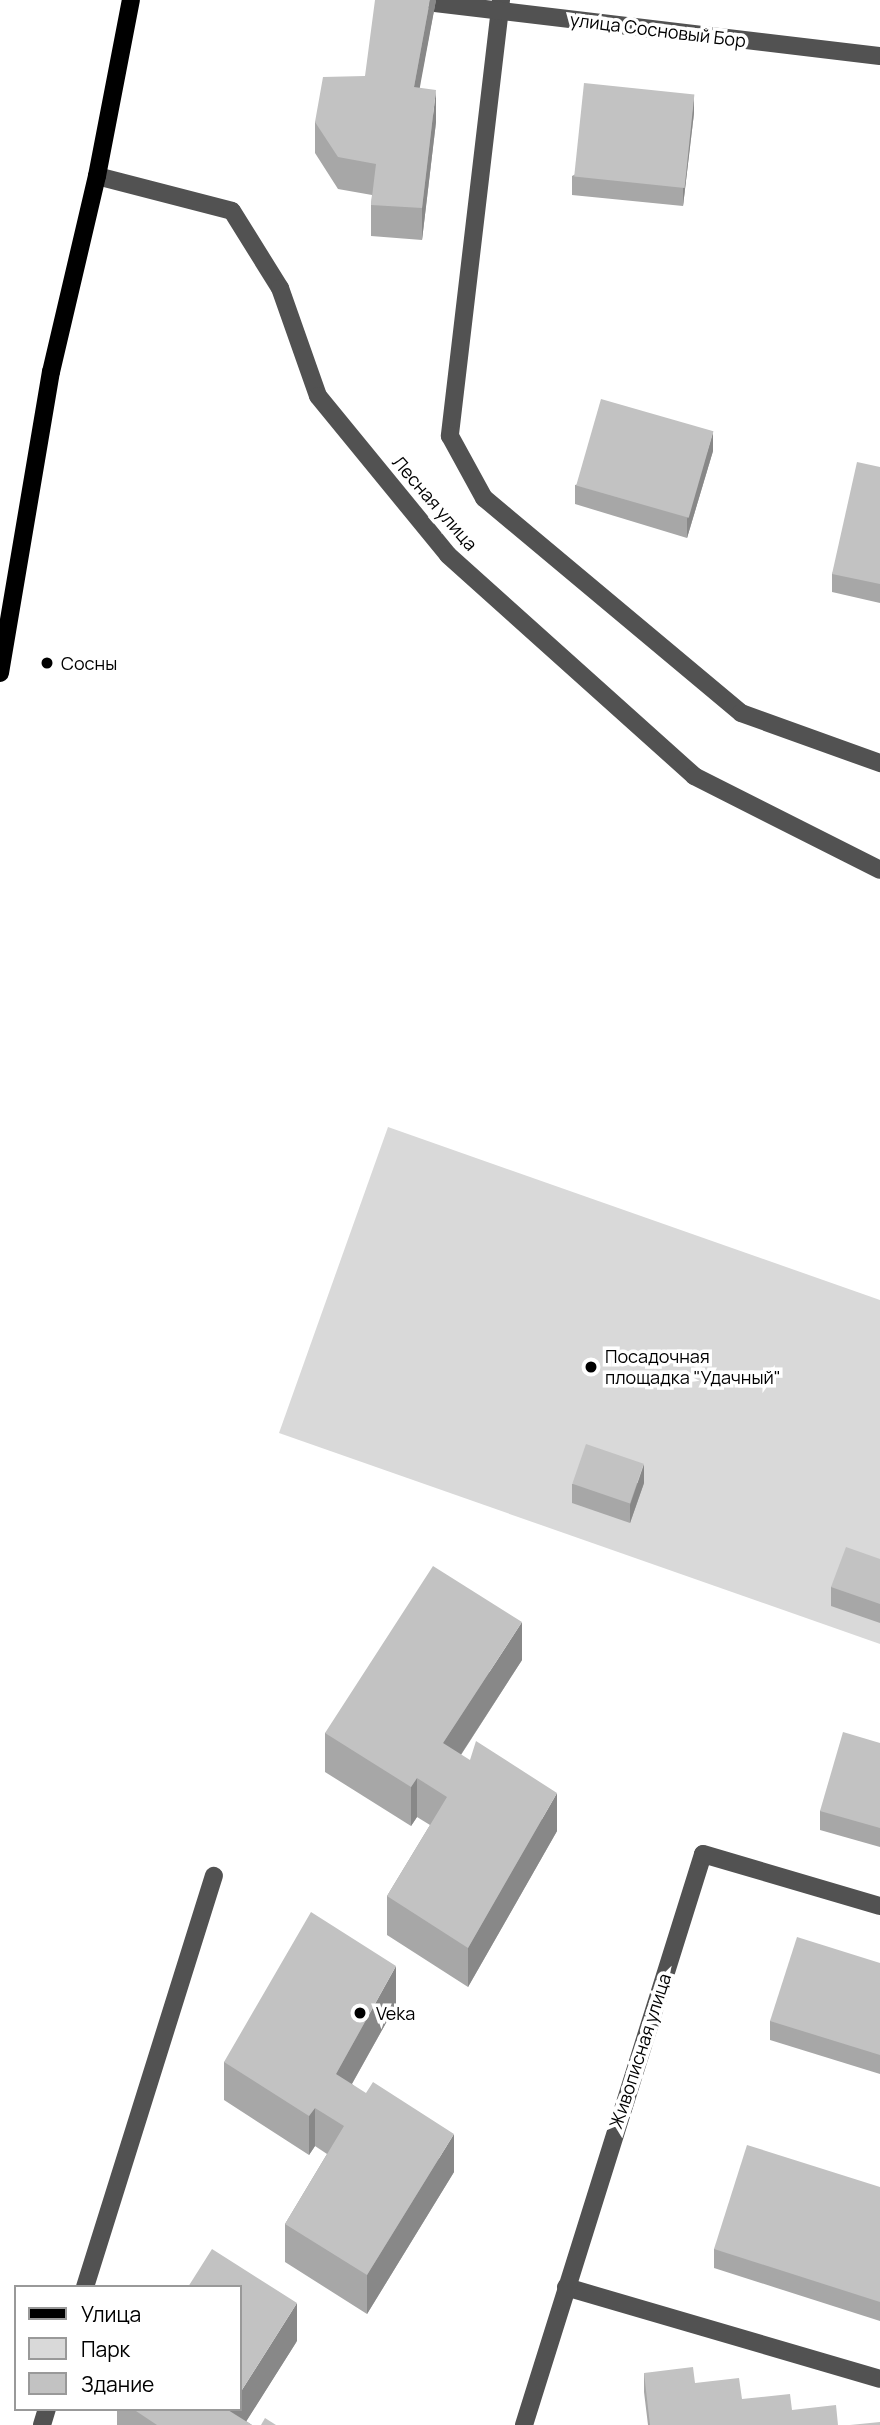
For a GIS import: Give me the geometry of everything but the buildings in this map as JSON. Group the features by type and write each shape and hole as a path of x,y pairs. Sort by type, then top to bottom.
{"main road":[{"path":"0,673 51,372 97,176 131,0"}],"street":[{"name":"улица Сосновый Бор","path":"435,3 501,5 880,56"},
{"path":"501,5 450,436 484,498 741,713 880,762"},
{"name":"Лесная улица","path":"97,176 232,211 280,288 318,396 448,555 694,776 880,870"},
{"name":"Живописная улица","path":"524,2425 703,1854 880,1906"},
{"path":"86,2285 214,1876"},
{"path":"566,2287 880,2379"}],"green space":[{"name":"Посадочная площадка \"Удачный\"","path":"388,1127 880,1300 880,1644 279,1433"}],"place":[{"name":"Сосны","path":"47,663"},
{"name":"Посадочная площадка \"Удачный\"","path":"591,1367"},
{"name":"Veka","path":"360,2013"}]}
